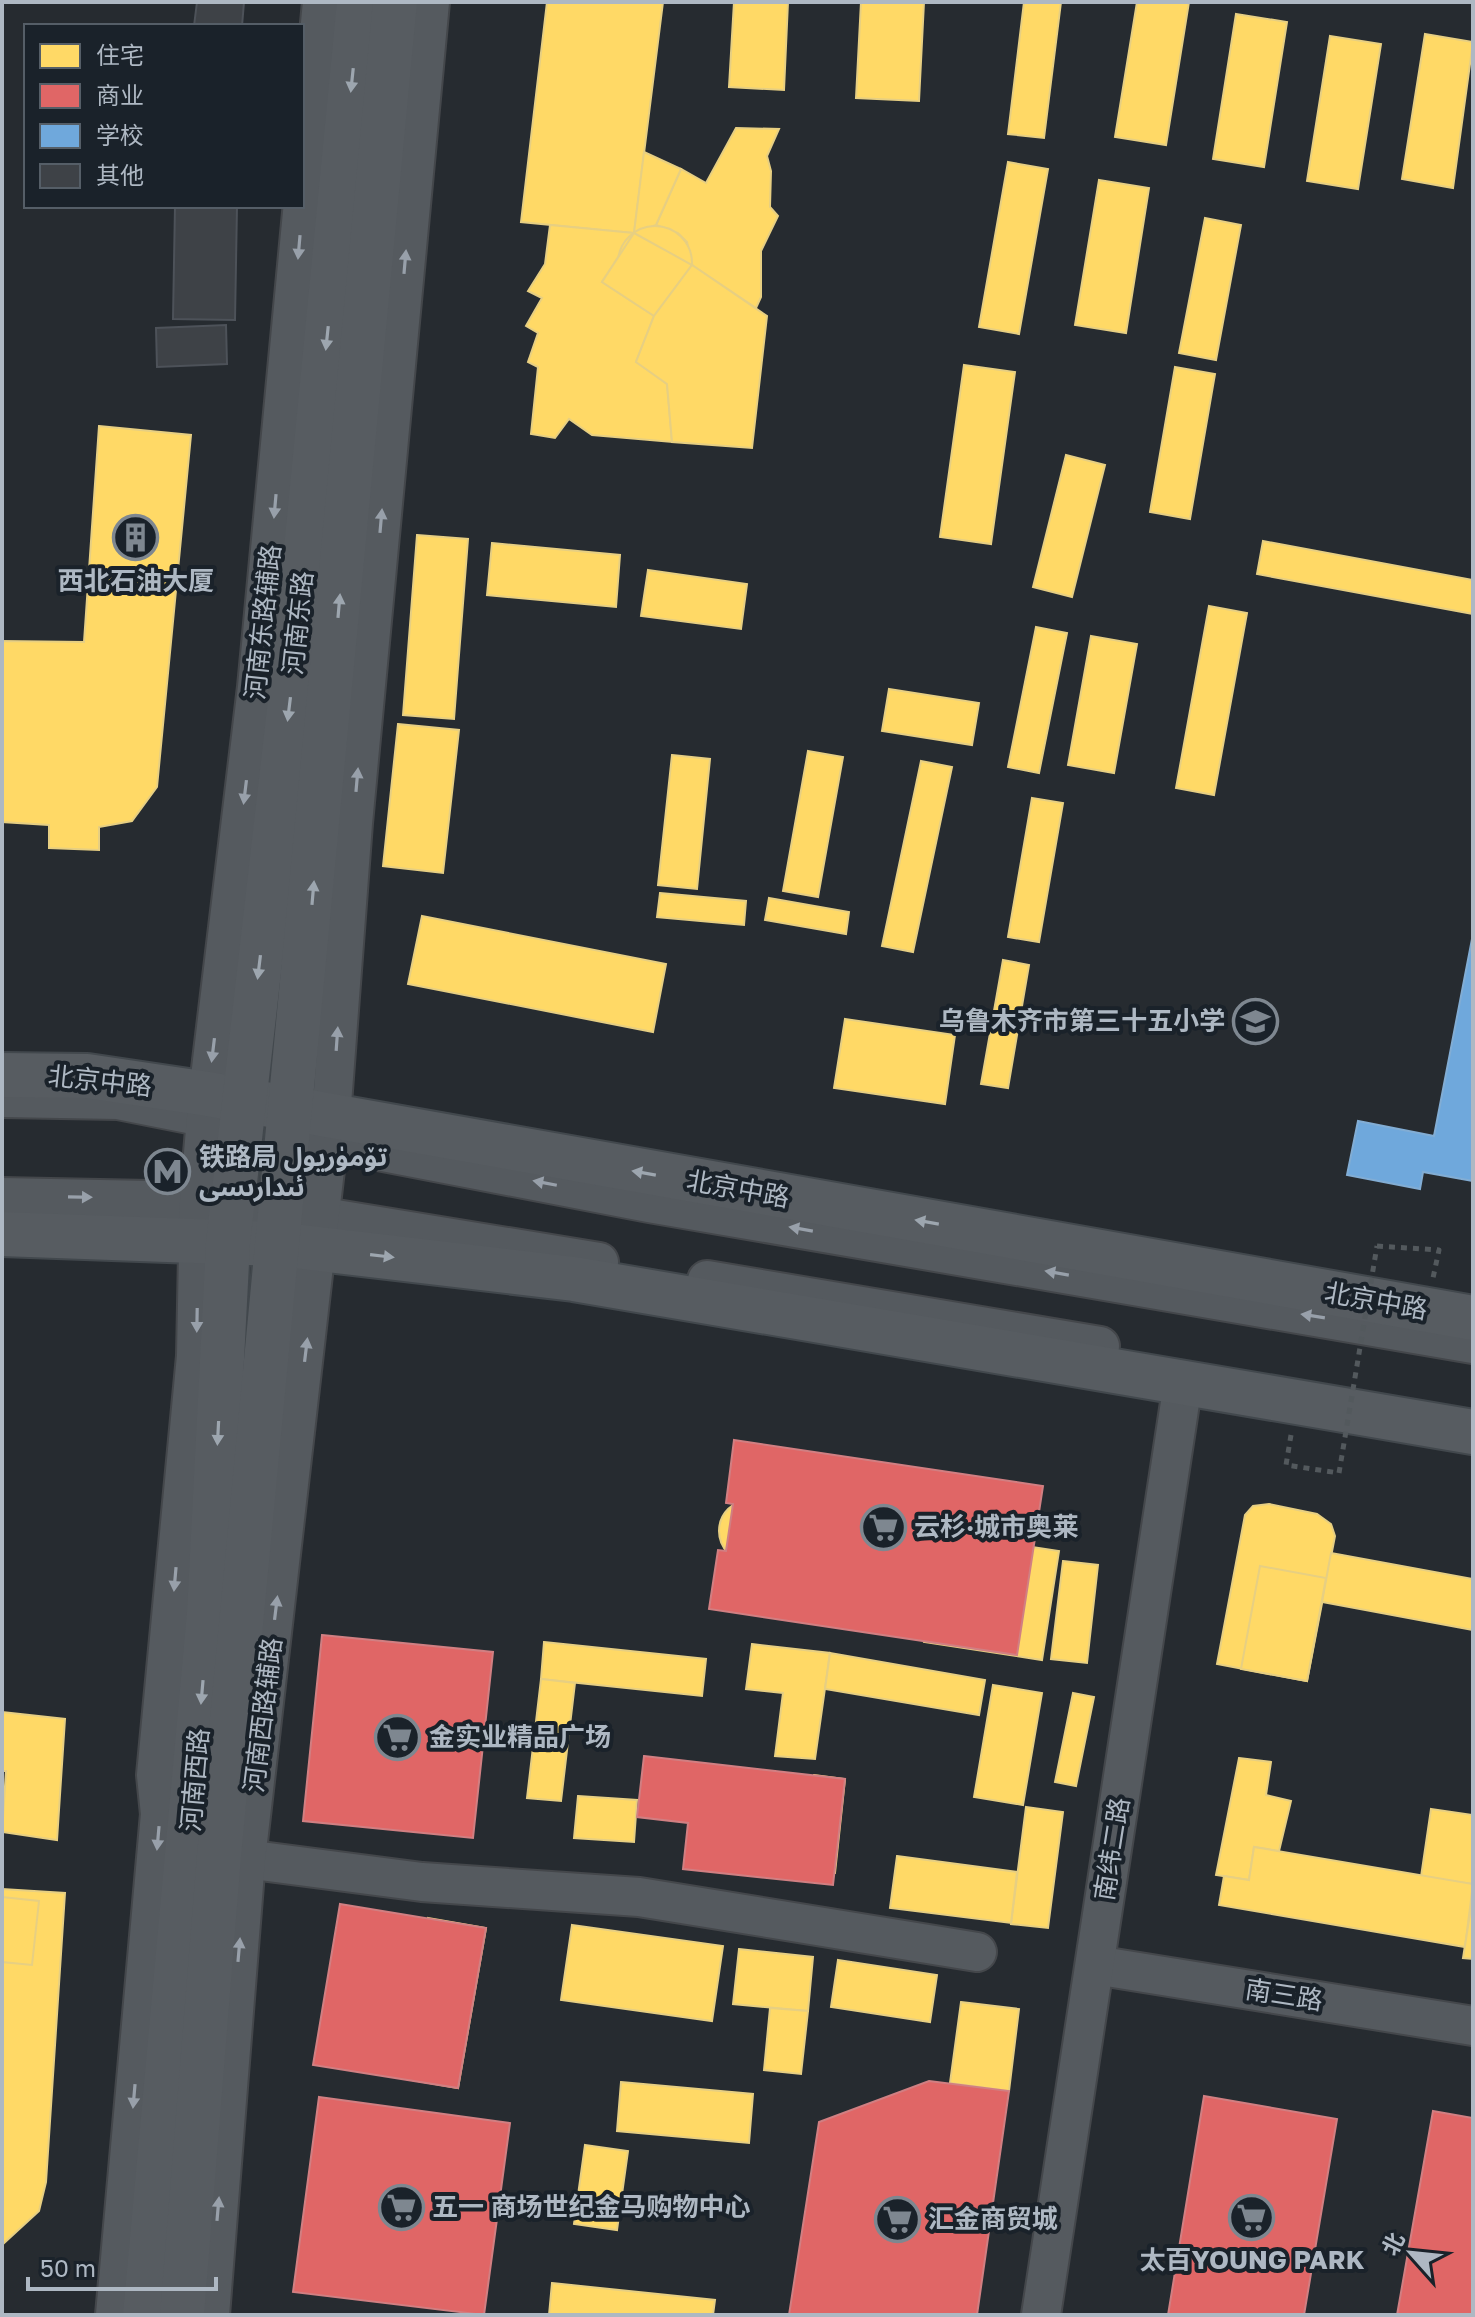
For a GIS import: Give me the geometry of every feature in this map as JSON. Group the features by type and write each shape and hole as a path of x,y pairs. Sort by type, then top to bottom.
{"main road":[{"name":"河南东路","path":"214,1223 225,1109 298,631 359,2"},
{"name":"河南东路","path":"299,1230 310,1125 395,2"},
{"name":"北京中路","path":"2,1075 87,1076 225,1109 310,1125 1473,1318"},
{"path":"2,1234 214,1223 299,1230 1473,1432"},
{"name":"河南西路","path":"145,2315 209,1613 214,1223"},
{"name":"河南西路","path":"182,2315 299,1230"}],"street":[{"name":"河南东路辅路","path":"304,192 322,2"},
{"path":"430,2 353,823 310,1125 649,1203 1473,1344"},
{"name":"河南东路辅路","path":"225,1109 257,687 302,208"},
{"path":"2,1098 118,1100 225,1109"},
{"path":"2,1197 214,1223 196,1356 156,1775 160,1814 115,2315"},
{"path":"299,1230 887,1309 1473,1412"},
{"name":"南纬二路","path":"1041,2315 1183,1383"},
{"path":"210,2315 233,1857 422,1882 639,1897 977,1952"},
{"name":"南三路","path":"1095,1965 1473,2026"}],"path":[{"path":"1286,1465 1339,1473 1377,1246 1439,1250"}],"building: 住宅":[{"path":"547,2 663,2 634,233 521,222"},
{"path":"734,2 788,2 784,90 729,87"},
{"path":"861,2 924,2 919,101 856,98"},
{"path":"1024,2 1061,2 1044,138 1008,134"},
{"path":"1137,2 1189,2 1166,145 1115,137"},
{"path":"1236,14 1287,22 1264,167 1213,159"},
{"path":"1425,34 1473,42 1453,188 1402,179"},
{"path":"1330,36 1381,44 1358,189 1307,181"},
{"path":"736,128 779,129 767,156 771,171 770,207 778,216 761,251 761,297 756,308 692,265 687,242 678,233 656,225 681,169 706,183"},
{"path":"644,152 681,169 656,225 634,233"},
{"path":"1008,162 1048,169 1019,334 979,327"},
{"path":"1099,180 1149,188 1126,333 1075,325"},
{"path":"1205,218 1241,225 1216,360 1179,353"},
{"path":"550,225 634,233 602,282 654,316 636,362 667,384 672,442 592,435 569,419 555,438 531,434 538,367 528,362 538,333 526,326 542,298 528,291 545,264"},
{"path":"648,226 662,226 676,232 686,242 692,263 690,277 676,294 662,300 648,300 634,294 624,284 618,270 618,256 624,242 634,232"},
{"path":"634,233 692,265 654,316 602,282"},
{"path":"692,265 767,316 752,448 672,442 667,384 636,362 654,316"},
{"path":"964,365 1015,372 991,544 940,537"},
{"path":"1175,367 1215,374 1190,519 1150,512"},
{"name":"西北石油大厦","path":"99,426 191,435 157,787 132,821 99,827 99,850 49,848 49,825 2,822 2,641 84,642"},
{"path":"1066,455 1105,465 1072,597 1033,587"},
{"path":"417,535 468,539 454,719 403,715"},
{"path":"1263,541 1473,580 1473,614 1257,574"},
{"path":"492,543 620,555 616,607 487,595"},
{"path":"648,570 747,584 741,629 641,616"},
{"path":"1209,606 1247,613 1214,795 1176,788"},
{"path":"1036,627 1067,633 1039,773 1008,767"},
{"path":"1091,636 1137,644 1114,773 1068,765"},
{"path":"889,689 979,703 972,745 882,731"},
{"path":"398,724 459,730 443,873 383,866"},
{"path":"808,751 843,757 818,897 783,891"},
{"path":"672,755 710,759 697,889 658,885"},
{"path":"921,761 952,767 913,952 882,946"},
{"path":"1032,798 1063,803 1039,942 1008,937"},
{"path":"660,893 746,901 744,925 657,917"},
{"path":"769,898 849,912 846,934 765,920"},
{"path":"422,916 666,964 653,1032 408,984"},
{"path":"1003,960 1029,965 1008,1088 981,1084"},
{"path":"845,1019 955,1035 945,1104 834,1088"},
{"path":"750,1500 762,1502 772,1509 779,1519 779,1543 772,1553 762,1560 750,1562 738,1560 728,1553 721,1543 719,1531 721,1519 728,1509 738,1502"},
{"path":"1269,1504 1317,1514 1331,1524 1335,1536 1307,1681 1217,1664 1245,1515 1253,1506"},
{"path":"940,1533 1059,1551 1042,1660 924,1642"},
{"path":"1331,1553 1473,1579 1473,1630 1322,1602"},
{"path":"1063,1561 1098,1565 1087,1663 1051,1659"},
{"path":"1260,1566 1326,1578 1307,1681 1241,1669"},
{"path":"544,1642 706,1659 702,1696 541,1679"},
{"path":"752,1644 830,1653 815,1759 775,1756 783,1693 746,1689"},
{"path":"830,1653 985,1680 979,1715 825,1689"},
{"path":"541,1679 575,1683 561,1801 527,1798"},
{"path":"993,1685 1042,1693 1023,1805 974,1797"},
{"path":"1073,1693 1094,1697 1076,1786 1055,1782"},
{"path":"2,1712 65,1719 57,1840 2,1832 6,1771 2,1771"},
{"path":"1239,1758 1271,1762 1266,1795 1291,1801 1279,1851 1254,1847 1249,1880 1216,1875"},
{"path":"814,1775 845,1779 835,1873 804,1870"},
{"path":"578,1796 637,1800 634,1842 574,1838"},
{"path":"1026,1807 1063,1812 1048,1928 1011,1924"},
{"path":"1431,1809 1473,1815 1473,1884 1421,1877"},
{"path":"1254,1847 1473,1884 1465,1947 1219,1905 1224,1876 1249,1880"},
{"path":"897,1856 1017,1872 1011,1923 890,1908"},
{"path":"2,1889 65,1893 46,2182 39,2211 2,2245"},
{"path":"1473,1895 1473,1959 1463,1958"},
{"path":"2,1897 39,1901 32,1965 2,1962"},
{"path":"428,1918 486,1928 458,2088 400,2078"},
{"path":"572,1925 723,1946 712,2021 561,2000"},
{"path":"739,1949 813,1957 808,2011 733,2004"},
{"path":"838,1960 937,1975 930,2022 831,2007"},
{"path":"961,2002 1019,2009 1009,2091 950,2083"},
{"path":"770,2008 808,2011 801,2074 764,2070"},
{"path":"621,2082 753,2094 749,2143 617,2131"},
{"path":"585,2145 628,2151 617,2230 574,2224"},
{"path":"552,2283 715,2300 713,2315 549,2315"}],"building: 商业":[{"name":"云杉·城市奥莱","path":"734,1440 1043,1486 1017,1655 709,1609 718,1550 726,1551 733,1504 726,1503"},
{"name":"金实业精品广场","path":"322,1635 493,1652 473,1838 303,1821"},
{"path":"644,1756 845,1779 833,1885 683,1869 688,1823 637,1817"},
{"path":"340,1904 486,1928 458,2088 313,2065"},
{"name":"汇金商贸城","path":"929,2081 1009,2091 977,2315 789,2315 819,2122"},
{"name":"太百YOUNG PARK","path":"1204,2096 1337,2119 1304,2315 1168,2315"},
{"name":"五一 商场世纪金马购物中心","path":"319,2097 510,2123 484,2315 293,2292"},
{"path":"1433,2111 1473,2118 1473,2315 1397,2315"}],"building: 学校":[{"path":"1472,939 1473,1181 1423,1172 1420,1189 1347,1175 1358,1121 1434,1136"}],"building: 其他":[{"path":"197,2 244,2 242,24 194,24"},
{"path":"175,208 237,208 235,320 173,319"},
{"path":"226,325 227,364 157,367 156,328"}],"place":[{"name":"西北石油大厦","path":"136,538"},
{"name":"乌鲁木齐市第三十五小学","path":"1256,1021"},
{"name":"铁路局 تۆمۈريول ئىدارىسى","path":"168,1172"},
{"name":"云杉·城市奥莱","path":"883,1527"},
{"name":"金实业精品广场","path":"398,1737"},
{"name":"五一 商场世纪金马购物中心","path":"401,2207"},
{"name":"太百YOUNG PARK","path":"1252,2217"},
{"name":"汇金商贸城","path":"897,2219"}]}
